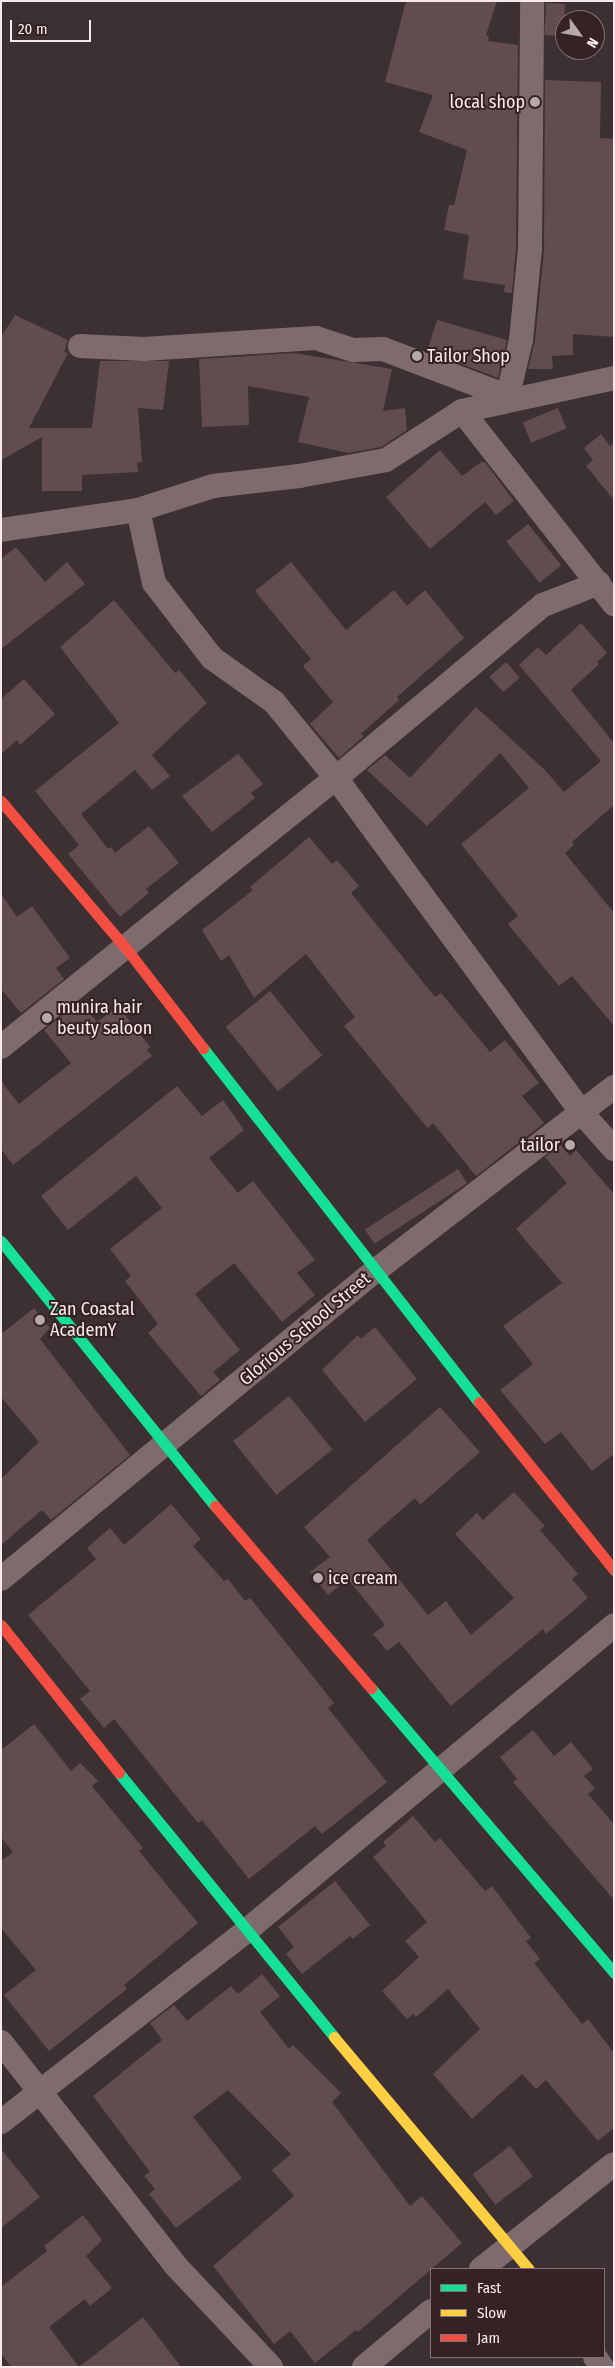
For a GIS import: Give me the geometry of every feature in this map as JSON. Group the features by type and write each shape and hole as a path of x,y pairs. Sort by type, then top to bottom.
{"street":[{"path":"507,399 521,340 530,249 532,1"},
{"path":"80,346 144,349 316,338 354,350 383,349 496,392 507,399"},
{"path":"1,530 138,510 213,486 299,476 386,460 462,411 507,399 614,378"},
{"path":"462,411 614,604"},
{"path":"138,510 154,583 212,658 274,702 336,778 581,1112 614,1149"},
{"path":"1,1048 336,778 543,605 598,583"},
{"path":"1,801 125,947 375,1271 614,1570"},
{"name":"Glorious School Street","path":"1,1578 375,1271 614,1087"},
{"path":"1,1241 164,1446 438,1770 614,1973"},
{"path":"1,1625 246,1931 528,2268"},
{"path":"1,2122 246,1931 614,1625"},
{"path":"1,2042 41,2090 175,2266 271,2367"},
{"path":"482,2268 614,2164"},
{"path":"364,2367 430,2311"}],"building":[{"path":"406,1 497,1 486,35 489,36 488,41 518,45 516,248 512,293 504,292 505,285 463,279 469,235 444,230 449,205 454,205 467,150 419,132 433,95 385,82"},
{"path":"546,3 565,4 565,10 555,10 555,36 544,35"},
{"path":"545,80 601,82 600,138 614,139 614,337 573,334 573,355 552,356 553,369 528,369 535,341 544,250"},
{"path":"15,315 68,340 64,352 68,353 29,428 92,428 100,361 169,361 163,410 138,408 142,462 137,463 138,472 82,475 82,491 42,491 42,437 1,460 1,337"},
{"path":"437,320 507,340 498,378 427,351"},
{"path":"294,353 392,369 383,411 405,408 407,430 381,447 348,453 298,442 309,397 248,386 249,425 202,427 199,359"},
{"path":"558,408 566,428 531,443 523,422"},
{"path":"601,434 610,446 614,443 614,500 586,466 593,460 584,448"},
{"path":"440,450 462,476 481,462 485,462 514,501 496,515 485,502 430,549 386,497"},
{"path":"528,524 561,565 540,583 506,542"},
{"path":"16,547 45,582 67,562 85,584 1,649 1,559"},
{"path":"291,562 346,630 394,590 407,606 425,590 464,638 397,697 399,700 361,734 364,736 339,758 310,724 333,702 303,666 311,659 255,591"},
{"path":"114,600 175,673 179,670 207,703 152,755 170,776 152,790 135,770 81,814 108,849 111,847 115,853 149,826 179,863 146,889 149,893 120,917 68,854 79,845 35,791 119,723 60,647"},
{"path":"581,623 607,653 597,662 599,664 571,690 614,743 614,805 572,842 574,845 565,853 614,913 614,1026 572,976 559,986 508,924 518,916 461,844 529,788 500,753 427,826 367,770 385,755 410,778 476,707 546,771 564,792 601,761 519,665 538,647 546,655"},
{"path":"506,662 520,678 503,692 489,676"},
{"path":"24,679 55,714 20,745 17,740 1,754 1,699"},
{"path":"238,754 263,784 251,793 255,798 212,832 182,796"},
{"path":"309,837 332,864 337,860 359,886 351,893 435,997 441,993 490,1052 505,1040 539,1083 522,1096 544,1123 476,1176 433,1123 428,1128 344,1026 355,1017 306,954 254,998 229,955 221,961 202,930 253,890 250,887"},
{"path":"1,894 17,917 32,906 70,958 56,968 64,979 21,1013 1,989"},
{"path":"270,991 322,1056 278,1091 226,1027"},
{"path":"80,1001 97,1022 118,1006 150,1047 147,1050 152,1056 13,1165 1,1149 1,1081 19,1104 71,1063 44,1030"},
{"path":"177,1086 202,1116 223,1100 244,1130 209,1158 238,1193 253,1181 315,1260 297,1273 315,1295 282,1322 234,1263 195,1294 240,1350 213,1372 220,1380 201,1396 148,1333 158,1324 125,1281 131,1276 110,1249 162,1208 136,1176 68,1230 41,1196"},
{"path":"561,1145 570,1156 576,1150 614,1194 614,1454 592,1471 561,1432 545,1444 500,1390 533,1364 503,1326 562,1283 516,1229 567,1183 545,1157"},
{"path":"458,1169 467,1183 374,1244 365,1229"},
{"path":"34,1308 50,1328 40,1339 130,1455 51,1520 42,1510 1,1545 1,1479 39,1442 1,1397 1,1334"},
{"path":"375,1327 417,1379 365,1422 322,1370 358,1335 361,1339"},
{"path":"289,1396 332,1450 276,1495 233,1441"},
{"path":"440,1407 480,1452 420,1505 415,1498 367,1540 428,1615 446,1601 471,1635 514,1598 455,1534 477,1513 483,1520 514,1492 545,1526 540,1530 578,1574 572,1579 588,1598 546,1634 543,1629 451,1706 399,1642 387,1651 373,1634 385,1625 348,1579 328,1595 310,1572 330,1557 304,1527"},
{"path":"171,1504 201,1539 193,1546 224,1581 228,1579 245,1601 250,1598 334,1703 328,1708 387,1782 322,1834 315,1826 249,1879 202,1820 198,1823 114,1719 104,1728 80,1699 90,1691 28,1615 96,1559 87,1548 110,1528 124,1545"},
{"path":"34,1724 71,1771 80,1763 98,1781 92,1786 143,1848 139,1851 198,1923 124,1985 127,1989 49,2051 4,1995 36,1970 1,1928 1,1861 13,1852 1,1837 1,1750"},
{"path":"533,1730 554,1756 571,1742 593,1769 584,1776 595,1788 588,1794 614,1824 614,1900 513,1782 517,1779 500,1757"},
{"path":"413,1816 435,1842 440,1838 485,1891 492,1886 531,1938 526,1941 540,1959 534,1963 582,2024 588,2019 614,2053 614,2128 598,2141 546,2080 536,2089 522,2074 472,2119 433,2074 480,2029 448,1989 416,2017 413,2014 407,2019 382,1991 419,1957 405,1941 427,1922 373,1857 386,1846 383,1842"},
{"path":"335,1881 370,1925 353,1939 350,1936 302,1974 286,1954 294,1947 278,1927"},
{"path":"262,1974 280,1996 260,2012 289,2049 293,2045 341,2093 332,2102 410,2206 422,2196 462,2243 433,2268 430,2268 430,2270 358,2332 356,2330 315,2363 290,2331 274,2344 213,2266 294,2196 272,2170 291,2154 228,2090 193,2117 242,2178 176,2228 149,2194 155,2189 144,2176 150,2172 93,2096 162,2040 150,2023 174,2005 187,2021 231,1986 238,1994"},
{"path":"510,2146 533,2176 495,2205 472,2174"},
{"path":"1,2149 40,2197 1,2228"},
{"path":"83,2215 102,2240 86,2256 112,2288 90,2306 85,2299 49,2327 79,2367 11,2367 1,2353 1,2287 47,2251 44,2246"},
{"path":"143,2317 181,2367 79,2367"}],"traffic: fast":[{"path":"203,1048 479,1402"},
{"path":"1,1241 215,1506"},
{"path":"371,1688 614,1973"},
{"path":"119,1773 334,2037"}],"traffic: slow":[{"path":"334,2037 528,2268"}],"traffic: jam":[{"path":"1,801 125,947 203,1048"},
{"path":"479,1402 614,1570"},
{"path":"215,1506 371,1688"},
{"path":"1,1625 119,1773"}],"place":[{"name":"local shop","path":"535,102"},
{"name":"Tailor Shop","path":"417,356"},
{"name":"munira hair beuty saloon","path":"47,1018"},
{"name":"tailor","path":"570,1145"},
{"name":"Zan Coastal AcademY","path":"40,1320"},
{"name":"ice cream","path":"318,1578"}]}
